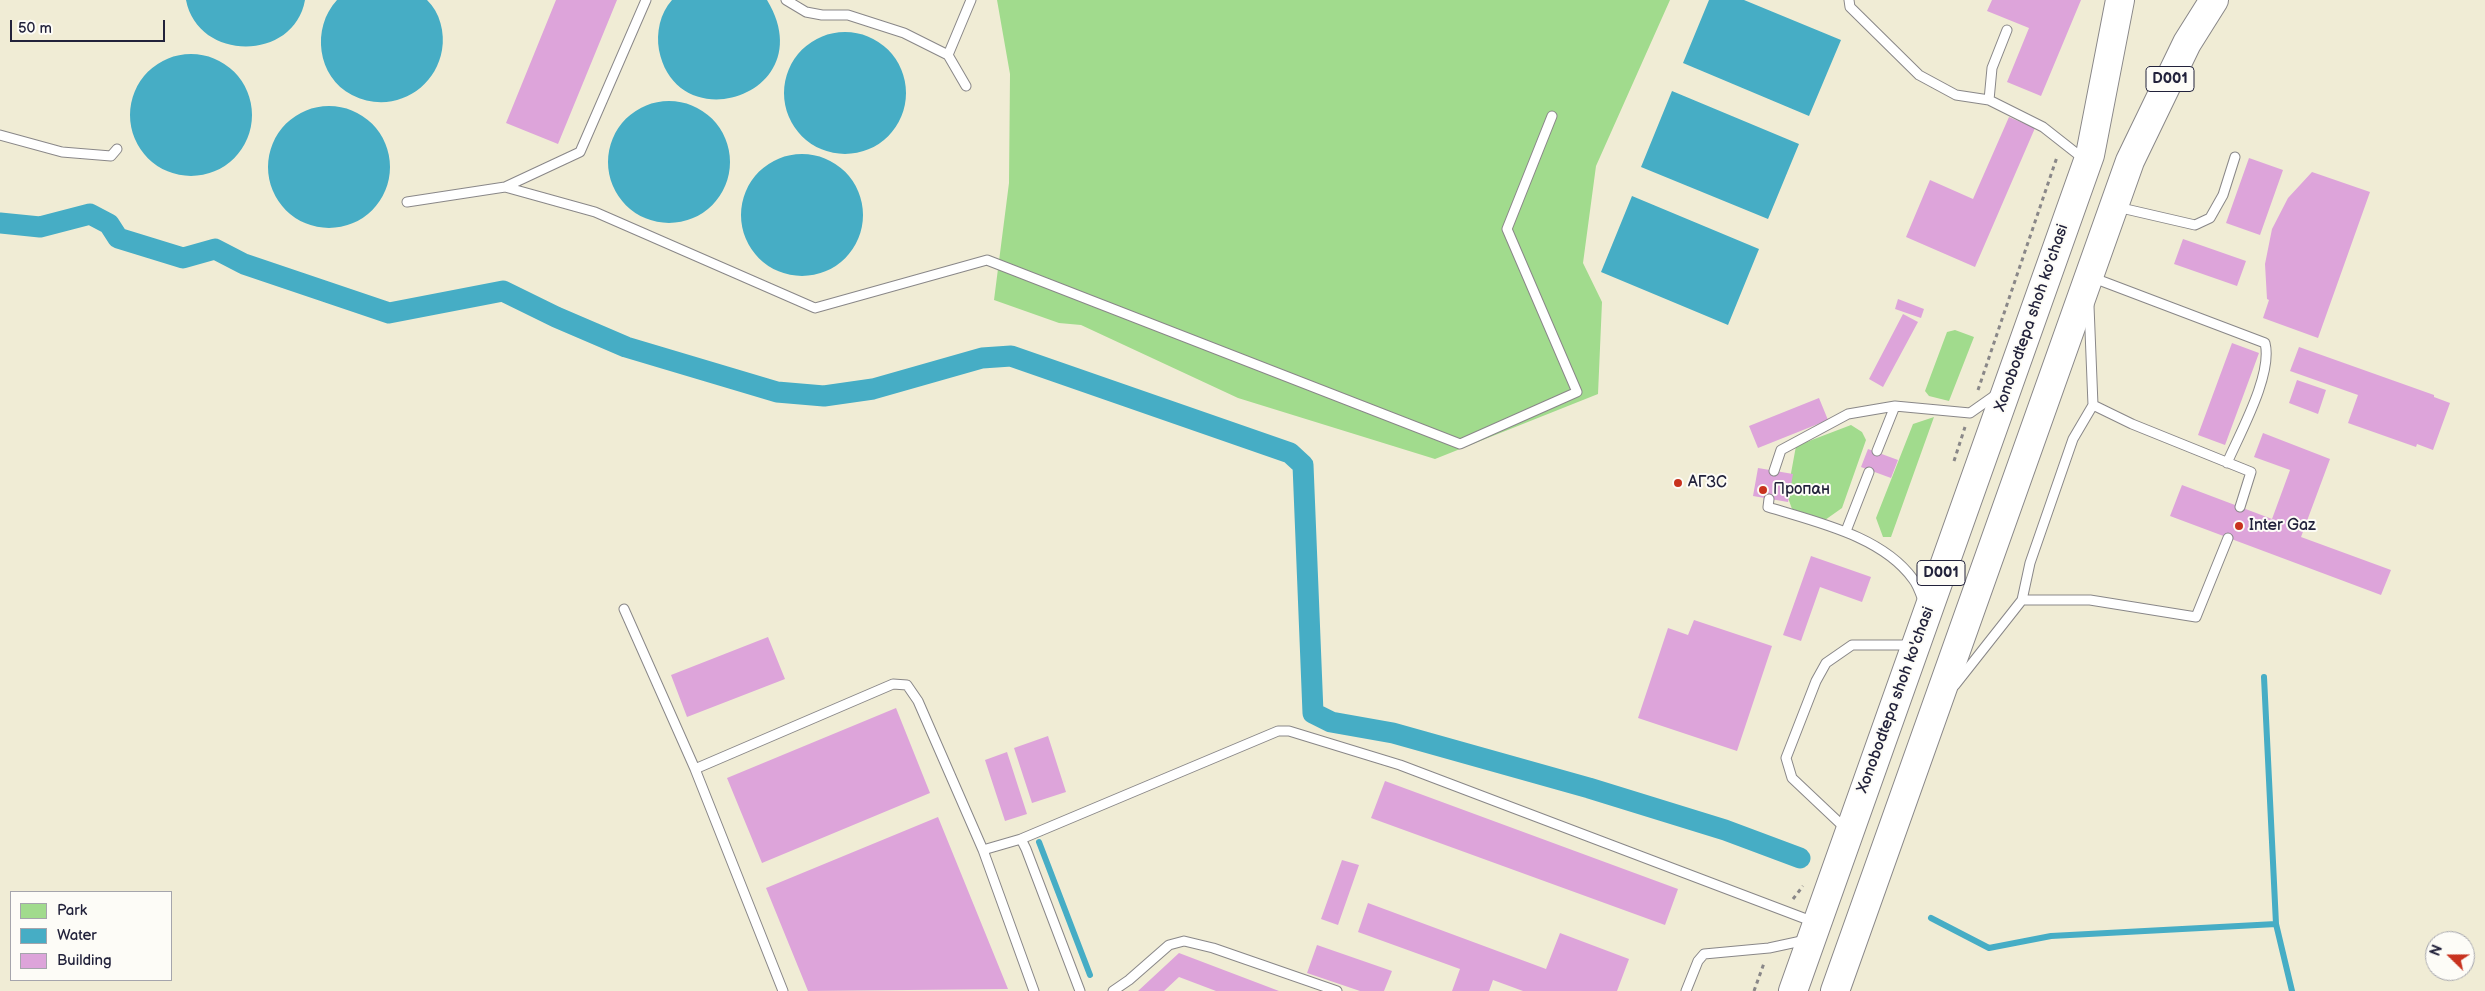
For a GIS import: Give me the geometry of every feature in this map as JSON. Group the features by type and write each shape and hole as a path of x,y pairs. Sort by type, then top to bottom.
{"highway":[{"name":"D001","path":"2089,158 2120,0"},
{"name":"D001","path":"1835,991 2130,160 2187,43 2214,0"},
{"name":"Xonobodtepa shoh ko'chasi","path":"1793,991 2089,158"},
{"path":"1970,493 2007,506"}],"lane":[{"path":"407,202 505,187 580,152 646,0"},
{"path":"786,0 806,12 822,15 848,14 904,32 948,55 966,86"},
{"path":"948,55 971,0"},
{"path":"1849,0 1850,7 1919,75 1956,95 1989,100 2043,127 2089,158"},
{"path":"1989,100 1992,68 2007,30"},
{"path":"505,187 595,212 815,308 987,260 1460,444 1577,392 1507,229 1552,116"},
{"path":"0,135 62,152 111,156 117,149"},
{"path":"2114,206 2195,225 2210,218 2223,195 2235,157"},
{"path":"1935,711 2022,600 2030,563 2073,439 2093,405 2088,279 2265,343 2268,354 2266,372 2227,463"},
{"path":"1774,471 1780,450 1848,414 1895,406 1970,413 2008,386"},
{"path":"2093,405 2132,424 2251,472 2240,507"},
{"path":"1878,452 1895,406"},
{"path":"1846,531 1869,472"},
{"path":"1769,499 1768,507 1846,531 1896,560 1914,580 1928,612"},
{"path":"2022,600 2090,600 2196,617 2228,538"},
{"path":"624,609 695,769 783,991"},
{"path":"1849,832 1792,778 1786,758 1816,680 1826,662 1852,645 1916,645"},
{"path":"695,769 893,684 907,685 918,701 983,850 1034,991"},
{"path":"983,850 1021,839 1278,731 1289,731 1358,751 1400,766 1814,931"},
{"path":"1021,839 1080,991"},
{"path":"1686,991 1698,961 1704,954 1769,948 1814,931"},
{"path":"1113,991 1129,980 1169,945 1184,941 1213,948 1337,991"}],"green space":[{"path":"997,0 1670,0 1596,166 1583,263 1602,302 1598,394 1435,459 1238,398 1081,325 1059,323 994,300 1009,183 1010,74"},
{"path":"1955,330 1974,337 1949,401 1929,396 1925,391 1947,332"},
{"path":"1934,417 1891,537 1883,537 1876,518 1913,424"},
{"path":"1851,425 1862,432 1866,440 1842,508 1825,520 1792,509 1787,495 1796,446"}],"water":[{"path":"186,0 305,0 297,20 283,35 266,44 246,46 226,44 208,35 194,20"},
{"path":"337,0 427,0 432,5 440,23 443,43 438,65 421,88 396,100 382,102 352,95 340,87 331,76 325,64 321,38 323,24"},
{"path":"672,0 767,0 779,33 777,60 763,81 741,95 716,99 691,94 671,78 659,50 658,37 664,11"},
{"path":"1709,0 1744,0 1841,40 1809,116 1683,63"},
{"path":"845,32 868,36 888,50 902,70 906,93 902,116 888,136 868,150 845,154 822,150 802,136 788,116 784,93 788,70 802,50 822,36"},
{"path":"191,54 214,58 234,72 248,92 252,115 248,138 234,158 214,172 191,176 168,172 148,158 134,138 130,115 134,92 148,72 168,58"},
{"path":"1672,91 1799,144 1768,219 1641,167"},
{"path":"669,101 692,105 712,119 726,139 730,162 726,185 712,205 692,219 669,223 646,219 626,205 612,185 608,162 612,139 626,119 646,105"},
{"path":"329,106 352,110 372,124 386,144 390,167 386,190 372,210 352,224 329,228 306,224 286,210 272,190 268,167 272,144 286,124 306,110"},
{"path":"802,154 825,158 845,172 859,192 863,215 859,238 845,258 825,272 802,276 779,272 759,258 745,238 741,215 745,192 759,172 779,158"},
{"path":"1632,196 1759,249 1728,325 1601,272"}],"building":[{"path":"556,0 617,0 558,144 506,123"},
{"path":"1992,0 2081,0 2041,96 2007,82 2029,28 1987,11"},
{"path":"2009,117 2035,128 1975,267 1906,237 1930,180 1973,199"},
{"path":"2249,158 2283,170 2260,235 2226,223"},
{"path":"2312,172 2370,192 2318,338 2263,318 2269,300 2267,299 2265,264 2272,229 2288,198"},
{"path":"2183,239 2246,261 2237,286 2174,264"},
{"path":"1898,299 1924,309 1921,318 1895,309"},
{"path":"1903,314 1918,322 1883,387 1869,379"},
{"path":"2232,343 2259,353 2225,445 2198,435"},
{"path":"2299,347 2434,395 2434,397 2450,403 2433,450 2417,444 2416,447 2348,423 2358,395 2290,371"},
{"path":"2297,380 2326,390 2318,414 2289,403"},
{"path":"1819,398 1828,420 1758,448 1749,426"},
{"path":"2263,433 2330,459 2301,537 2391,570 2381,595 2170,516 2182,485 2272,519 2290,470 2254,457"},
{"path":"1868,449 1898,460 1891,478 1861,467"},
{"path":"1758,468 1793,474 1788,502 1753,496"},
{"path":"1811,556 1871,577 1862,602 1820,587 1801,641 1783,635"},
{"path":"1694,620 1772,646 1737,751 1638,718 1668,628 1688,635"},
{"path":"768,637 785,679 687,717 671,675"},
{"path":"896,708 930,793 762,863 727,778"},
{"path":"1048,736 1066,792 1032,803 1014,748"},
{"path":"1007,752 1027,814 1005,821 985,760"},
{"path":"1385,781 1678,889 1665,925 1371,818"},
{"path":"938,817 1008,989 808,991 766,888"},
{"path":"1342,860 1359,865 1338,925 1321,919"},
{"path":"1368,903 1546,969 1560,933 1629,959 1617,991 1523,991 1493,980 1489,991 1452,991 1460,969 1358,932"},
{"path":"1317,945 1392,971 1384,991 1360,991 1307,973"},
{"path":"1179,953 1279,991 1216,991 1179,977 1164,991 1138,991"}],"waterway":[{"path":"0,223 40,227 90,214 109,224 118,238 183,258 215,249 244,264 389,313 503,291 556,317 626,347 777,392 824,396 873,389 982,358 1011,356 1290,453 1303,465 1313,713 1331,722 1393,733 1589,788 1725,830 1800,858"},
{"path":"2264,677 2276,924 2292,991"},
{"path":"1039,842 1090,975"},
{"path":"1931,918 1989,948 2051,936 2276,924"}],"place":[{"name":"АГЗС","path":"1678,483"},
{"name":"Пропан","path":"1763,490"},
{"name":"Inter Gaz","path":"2239,526"}]}
